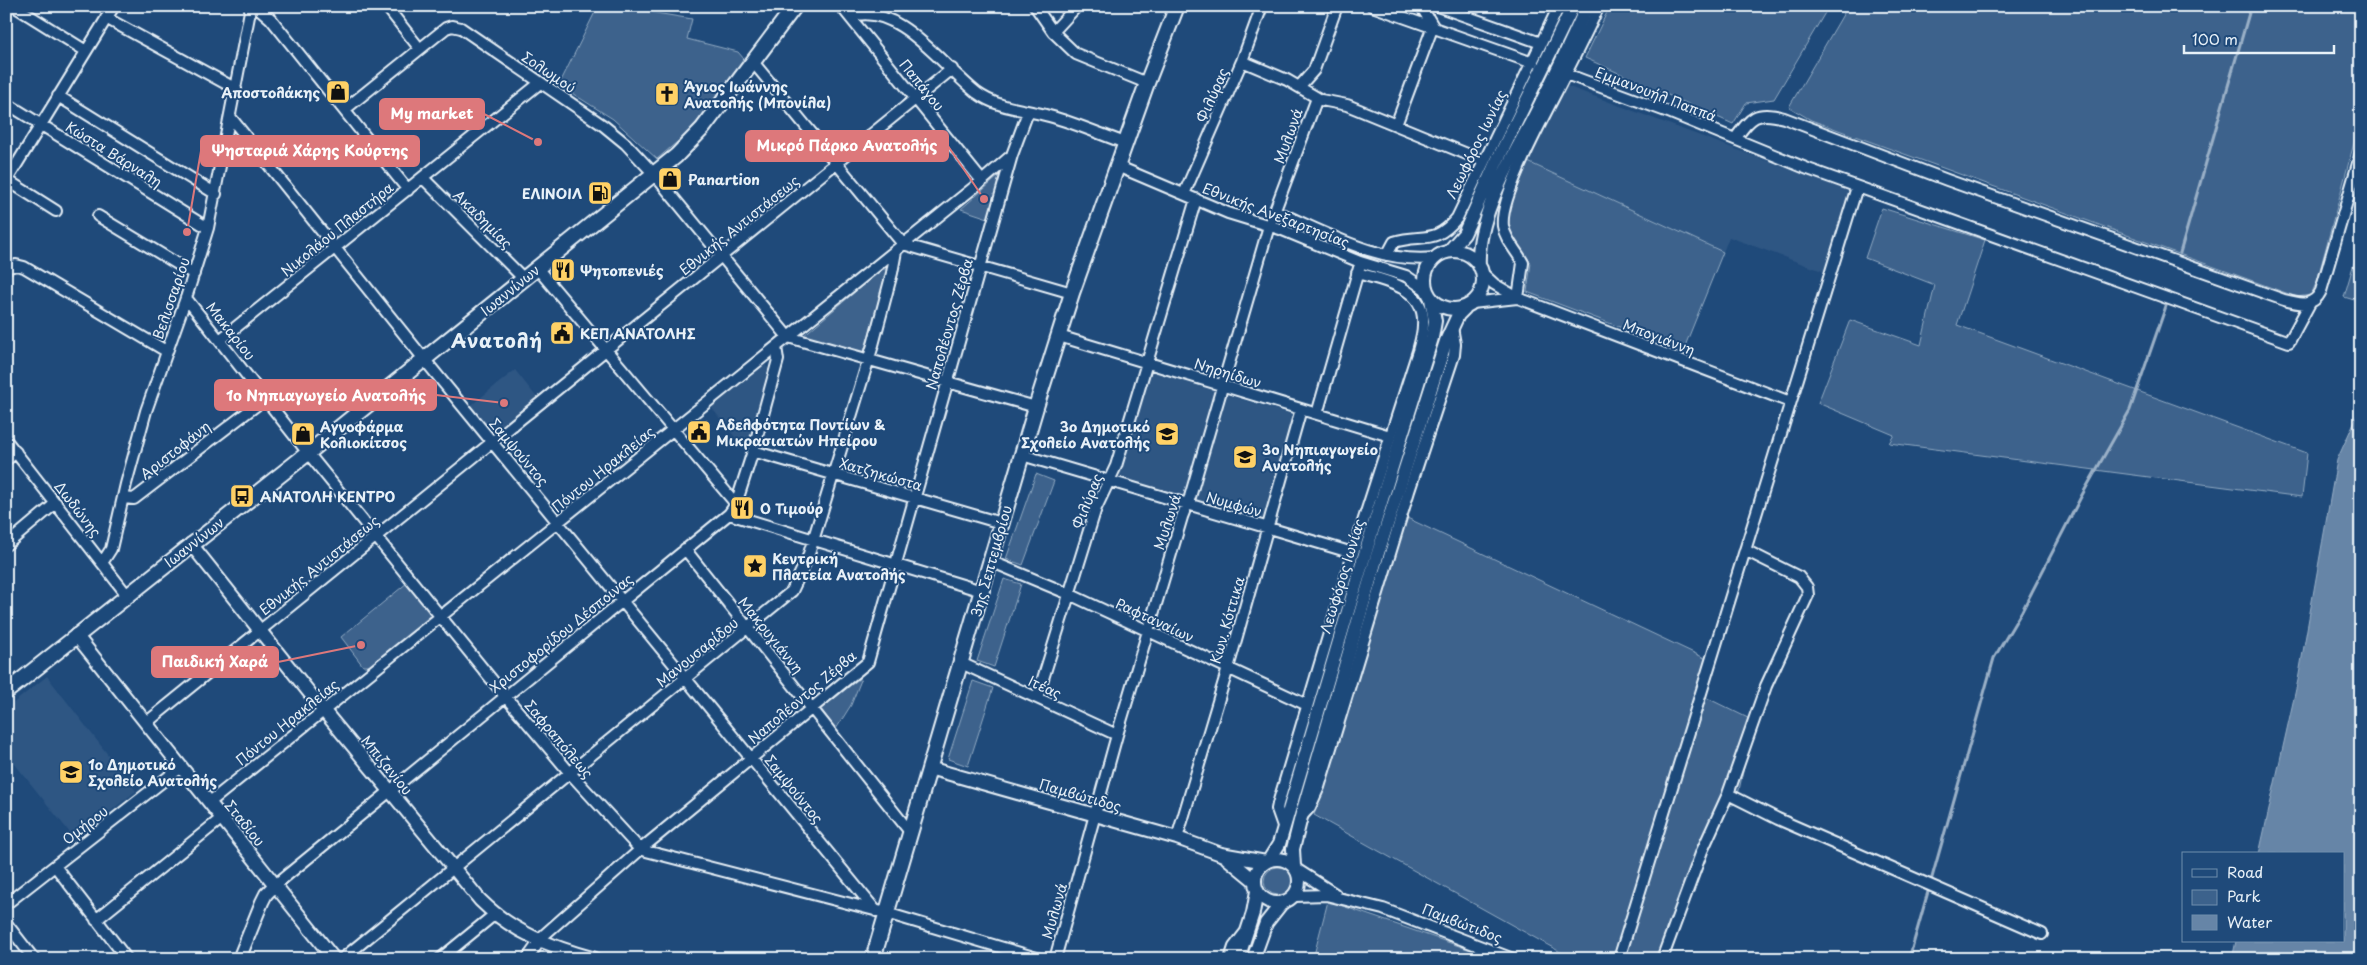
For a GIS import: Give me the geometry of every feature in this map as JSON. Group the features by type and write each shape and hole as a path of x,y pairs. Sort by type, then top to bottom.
{"main road":[{"name":"Ιωαννίνων","path":"6,692 308,453 654,174 703,128 795,6"},
{"name":"3ης Σεπτεμβρίου","path":"873,959 881,912 910,832 1001,523 1072,293 1125,143 1177,6"}],"street":[{"path":"14,6 86,51"},
{"path":"56,211 7,180 114,6"},
{"name":"Βελισσαρίου","path":"102,563 111,549 146,410 186,298 208,228 231,118 251,6"},
{"path":"256,6 270,20 408,190"},
{"path":"386,6 420,49"},
{"name":"Παπάγου","path":"841,6 982,181"},
{"path":"1035,6 1054,32 1076,54 1147,83"},
{"path":"1054,32 1077,6"},
{"name":"Φιλύρας","path":"1184,194 1242,61 1262,6"},
{"path":"1299,87 1314,70 1337,6"},
{"path":"1372,6 1433,26 1538,65 1573,6"},
{"path":"1421,6 1433,26"},
{"path":"1437,6 1542,44"},
{"name":"Λεωφόρος Ιωνίας","path":"1267,861 1276,850 1284,826 1364,557 1432,338 1435,322 1425,272 1434,258 1449,251 1456,245 1467,229 1538,65 1542,44 1559,6"},
{"name":"Λεωφόρος Ιωνίας","path":"1295,868 1293,849 1301,816 1377,556 1452,327 1482,290 1480,236 1506,172 1561,73 1588,6"},
{"path":"1518,298 1523,263 1507,239 1502,216 1506,202 1561,73 1599,6"},
{"path":"850,17 870,12 894,20 984,97 1028,112 1062,119 1125,143"},
{"path":"106,18 236,90"},
{"path":"1396,125 1433,26"},
{"name":"Σολωμού","path":"344,110 446,28 456,27 464,30 610,131 654,174 788,337"},
{"path":"1242,61 1283,77 1317,98 1347,105 1484,161"},
{"path":"753,62 836,163 900,248 980,267 1072,293"},
{"name":"Λεωφόρος Ιωνίας","path":"1387,255 1394,242 1434,236 1449,228 1463,207 1484,161 1538,65"},
{"name":"Εθνικής Αντιστάσεως","path":"146,723 952,69"},
{"name":"Εμμανουήλ Παππά","path":"1561,73 1856,187 2290,342 2310,303"},
{"name":"Νικολάου Πλαστήρα","path":"220,340 540,83"},
{"path":"58,96 216,194"},
{"name":"Μυλωνά","path":"1055,959 1147,632 1223,386 1269,226 1317,98"},
{"name":"Κώστα Βάρναλη","path":"6,103 208,228"},
{"name":"Ναπολέοντος Ζέρβα","path":"527,959 538,941 641,849 868,662 1012,154 1028,112"},
{"path":"1735,139 1749,121 1757,115 1784,118 1947,180 2299,304 2310,303 2322,291 2361,153"},
{"name":"Σαμψούντος","path":"231,118 424,359 881,912"},
{"name":"Πόντου Ηρακλείας","path":"210,802 900,248 1012,154"},
{"name":"Εθνικής Ανεξαρτησίας","path":"1117,166 1228,213 1269,226 1360,262 1406,276 1428,294"},
{"name":"Ακαδημίας","path":"423,178 524,279"},
{"path":"1619,959 1856,187"},
{"name":"Φιλύρας","path":"1037,698 1096,508 1116,466 1196,199"},
{"name":"Εθνικής Ανεξαρτησίας","path":"1275,211 1387,255 1416,260 1434,258"},
{"path":"98,216 194,274"},
{"name":"Μανουσαρίδου","path":"342,959 792,591 802,574 813,541 900,248"},
{"path":"1449,251 1466,254 1481,269"},
{"path":"1316,414 1360,262"},
{"path":"6,268 16,265 24,267 166,351"},
{"path":"537,268 736,504"},
{"name":"Μπογιάννη","path":"1481,269 1494,284 1518,298 1790,402"},
{"path":"1284,826 1277,809 1278,804 1353,554 1418,351 1424,324 1421,308 1416,299 1405,288 1357,273"},
{"path":"1428,294 1446,309 1469,306"},
{"name":"Μακαρίου","path":"186,298 308,453"},
{"name":"Μπογιάννη","path":"1469,306 1518,298"},
{"name":"Νηρηίδων","path":"1059,336 1390,436"},
{"path":"788,337 1036,408"},
{"name":"Χριστοφορίδου Δέσποινας","path":"275,885 729,514 736,504 753,450 778,360 776,347"},
{"name":"Αριστοφάνη","path":"123,498 134,499 266,398"},
{"name":"Κων. Κόττικα","path":"1177,838 1228,668 1301,409"},
{"name":"Δωδώνης","path":"6,440 127,595"},
{"name":"Χατζηκώστα","path":"753,450 832,475 1001,523"},
{"path":"6,460 16,452"},
{"name":"Σαφραπόλεως","path":"308,453 505,696 570,773 641,849"},
{"name":"Νυμφών","path":"1022,455 1353,554"},
{"path":"6,545 56,503"},
{"path":"729,514 982,591"},
{"name":"Μπιζανίου","path":"191,544 453,869 495,914 538,941 595,959"},
{"name":"Μακρυγιάννη","path":"685,549 910,832"},
{"path":"1662,959 1692,877 1728,794 1766,686 1808,595 1807,587 1799,577 1745,550"},
{"name":"Ραφταναίων","path":"990,561 1069,594 1147,632 1308,705"},
{"name":"Σταδίου","path":"76,635 334,959"},
{"name":"Ιτέας","path":"961,664 1117,735"},
{"name":"Ομήρου","path":"6,904 182,767"},
{"name":"Παμβώτιδος","path":"929,768 1177,838 1221,854 1267,861"},
{"path":"1728,794 1778,819 2042,934"},
{"path":"96,920 222,818"},
{"path":"641,849 881,912 1040,959"},
{"name":"Παμβώτιδος","path":"1221,854 1236,864 1256,886"},
{"path":"1238,959 1247,932 1258,870 1267,861 1282,860 1295,868 1300,883 1295,896 1281,904 1266,923 1253,959"},
{"path":"54,866 127,959"},
{"name":"Παμβώτιδος","path":"1295,868 1343,898"},
{"path":"239,959 262,902 266,894 275,885"},
{"path":"1256,886 1267,901 1281,904"},
{"name":"Παμβώτιδος","path":"1295,896 1309,894 1343,898 1383,908 1512,959"},
{"path":"440,959 495,914"},
{"path":"6,923 34,959"},
{"path":"1230,959 1234,947 1247,932"}],"shaded area":[{"path":"1564,85 1850,192 1843,249 1836,276 1729,237 1723,252 1528,162"},
{"path":"765,365 768,368 746,451 711,407"},
{"path":"515,370 538,399 493,436 469,407"},
{"name":"3ο Δημοτικό Σχολείο Ανατολής","path":"1151,371 1215,391 1184,497 1119,477"},
{"name":"3ο Νηπιαγωγείο Ανατολής","path":"1227,395 1294,415 1265,520 1196,500"},
{"name":"1ο Δημοτικό Σχολείο Ανατολής","path":"47,676 136,791 75,839 6,753 6,709"}],"green space":[{"path":"598,6 614,6 692,19 687,39 738,52 744,59 690,131 657,159 613,119 559,85"},
{"path":"1610,6 1829,6 1774,99 1746,103 1733,124 1585,58"},
{"path":"1848,6 2361,6 2361,117 2317,281 2311,295 2297,297 1811,120 1789,107"},
{"path":"1528,162 1723,252 1683,351 1527,292 1531,263 1509,233 1507,215"},
{"path":"999,176 1001,178 991,219 961,209"},
{"path":"1882,208 1985,240 1957,325 2307,453 2302,497 1889,443 1894,435 1818,403 1850,320 1921,345 1935,285 1865,258"},
{"path":"2361,239 2361,302 2344,297"},
{"path":"882,269 888,269 863,355 803,336"},
{"path":"1036,474 1054,481 1023,565 1006,559"},
{"path":"1405,517 1713,662 1703,696 1754,721 1736,804 1728,806 1718,825 1667,959 1573,959 1314,815"},
{"path":"1004,579 1021,584 994,667 977,661"},
{"path":"407,583 433,615 370,666 363,666 341,637"},
{"path":"860,678 861,680 851,705 836,729 821,709"},
{"path":"973,681 993,688 968,766 948,759"},
{"path":"1278,867 1288,871 1292,881 1288,891 1278,895 1268,891 1264,881 1268,871"},
{"path":"1328,901 1488,956 1487,959 1313,959"}],"water":[{"path":"2361,407 2361,959 2232,959 2236,942 2344,942 2344,852 2259,852 2298,680 2337,460"}],"waterway":[{"path":"2180,253 2251,6"},
{"path":"1909,959 1994,658 2022,611 2082,495 2130,410 2166,306"}],"place":[{"name":"Αποστολάκης","path":"338,92"},
{"name":"Άγιος Ιωάννης Ανατολής (Μπονίλα)","path":"667,94"},
{"name":"My market","path":"538,142"},
{"name":"Panartion","path":"670,179"},
{"name":"ΕΛΙΝΟΙΛ","path":"600,193"},
{"name":"Μικρό Πάρκο Ανατολής","path":"984,199"},
{"name":"Ψησταριά Χάρης Κούρτης","path":"187,232"},
{"name":"Ψητοπενιές","path":"563,270"},
{"name":"ΚΕΠ ΑΝΑΤΟΛΗΣ","path":"562,333"},
{"name":"1ο Νηπιαγωγείο Ανατολής","path":"504,403"},
{"name":"Αδελφότητα Ποντίων & Μικρασιατών Ηπείρου","path":"699,432"},
{"name":"Αγνοφάρμα Κολιοκίτσος","path":"303,434"},
{"name":"3ο Δημοτικό Σχολείο Ανατολής","path":"1167,434"},
{"name":"3ο Νηπιαγωγείο Ανατολής","path":"1245,457"},
{"name":"ΑΝΑΤΟΛΗ ΚΕΝΤΡΟ","path":"242,496"},
{"name":"Ο Τιμούρ","path":"742,508"},
{"name":"Κεντρική Πλατεία Ανατολής","path":"755,566"},
{"name":"Παιδική Χαρά","path":"361,645"},
{"name":"1ο Δημοτικό Σχολείο Ανατολής","path":"71,772"}],"district":[{"name":"Ανατολή","path":"497,340"}]}
